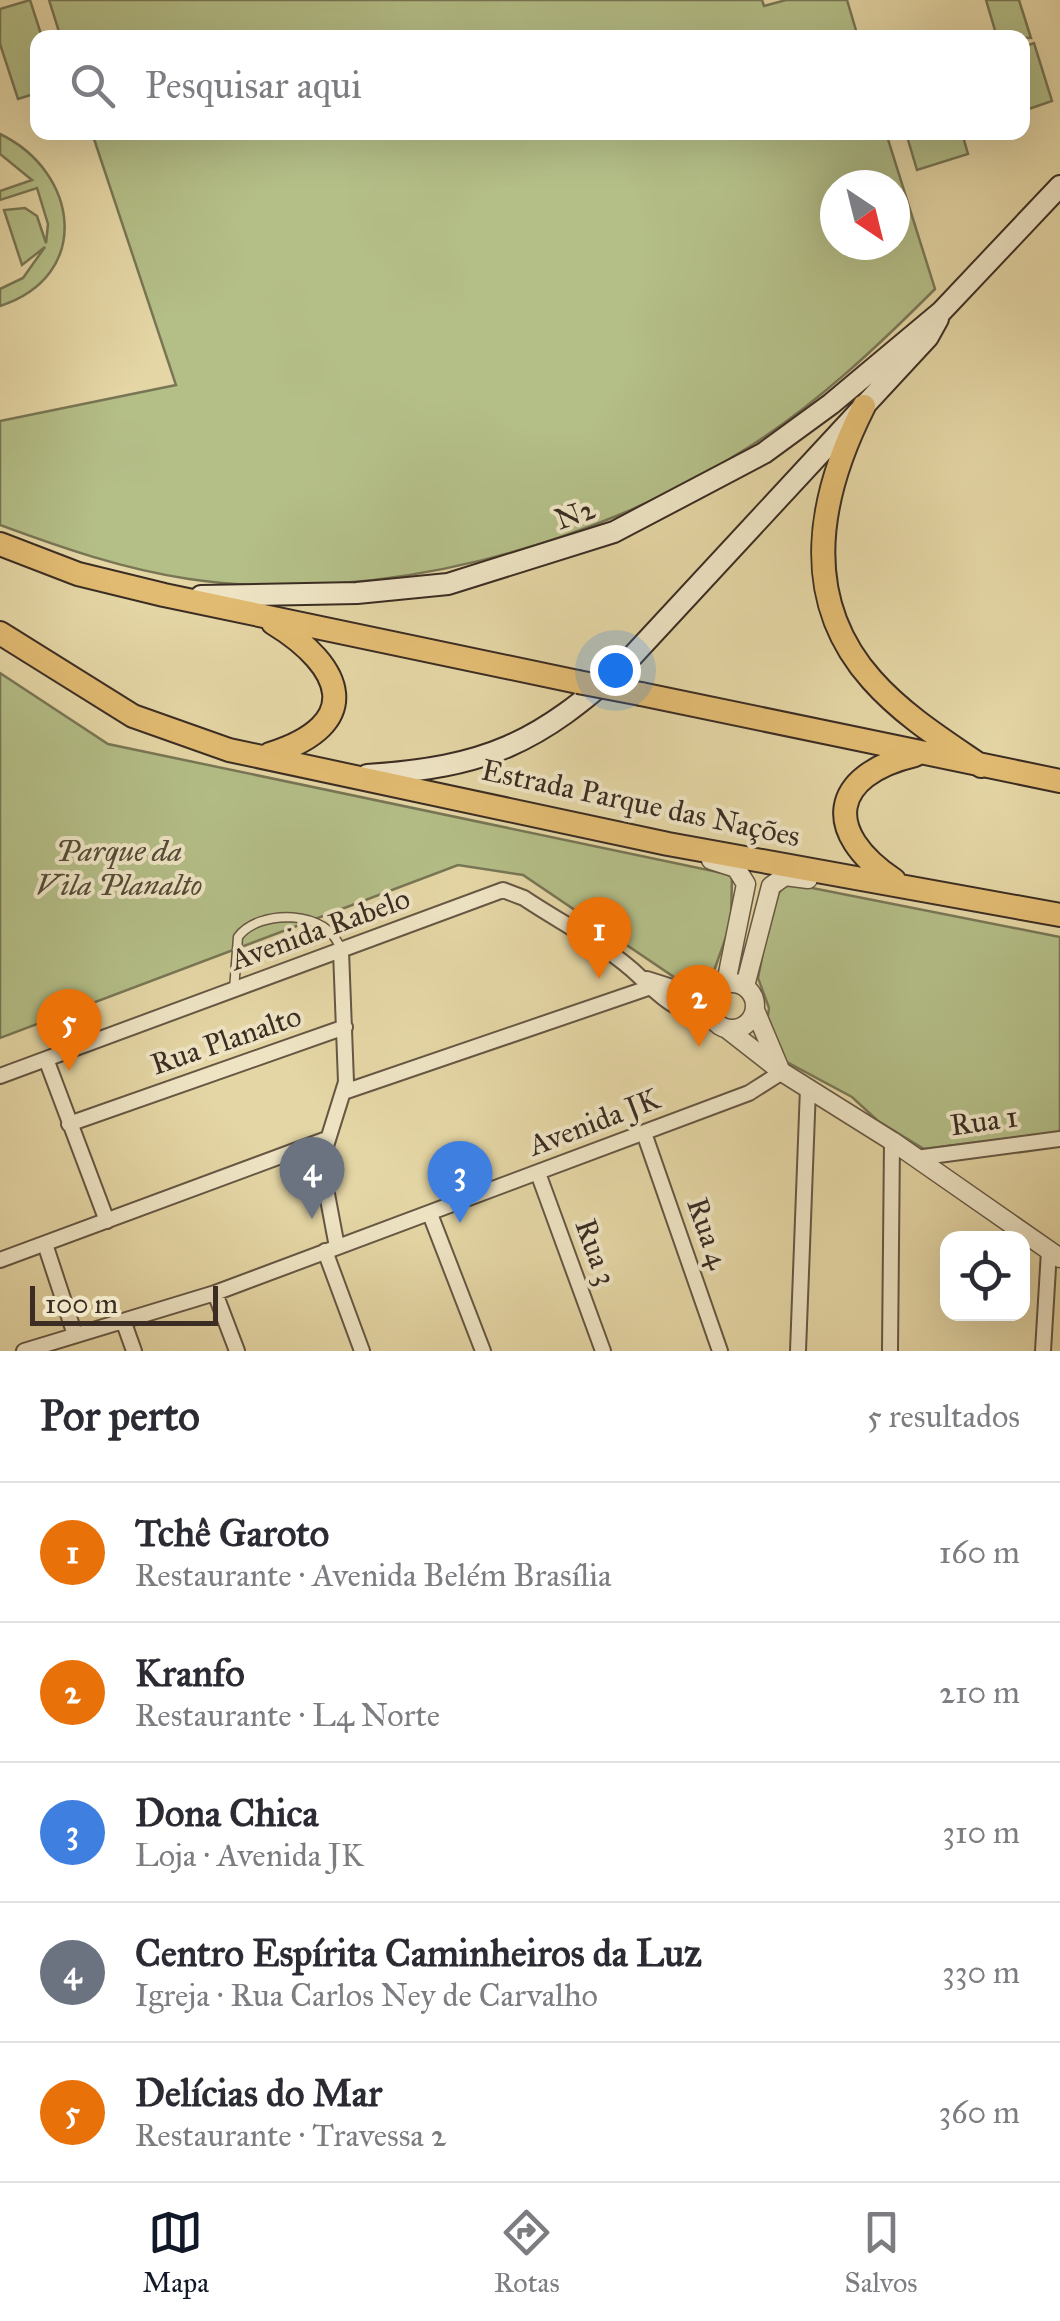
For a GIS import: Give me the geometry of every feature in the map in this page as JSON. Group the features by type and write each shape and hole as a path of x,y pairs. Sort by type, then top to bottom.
{"highway":[{"path":"864,406 838,456 827,493 823,567 829,596 849,646 869,677 905,713 981,766"},
{"path":"0,544 78,574 164,595 1060,781"},
{"path":"261,616 319,656 332,676 335,694 330,713 315,732 294,746 266,755"},
{"name":"Estrada Parque das Nações","path":"0,633 133,716 229,750 365,776 668,844 1060,915"},
{"path":"901,885 857,851 846,829 845,806 855,784 873,769 923,754"}],"main road":[{"name":"N2","path":"164,595 275,597 448,584 614,532 764,452 941,312 1060,186"},
{"name":"N2","path":"365,776 434,770 488,756 543,731 584,700 626,662 928,337 941,312"}],"street":[{"path":"668,844 732,866 744,876 746,889 729,986"},
{"path":"712,1018 709,1002 729,986 766,896 778,879 791,876 869,888 901,885"},
{"name":"Avenida Rabelo","path":"0,1076 503,890 524,898 647,982"},
{"path":"341,951 344,1092 324,1140 323,1186 331,1249 362,1351"},
{"path":"647,982 682,1012 712,1018 782,1072 892,1141 1054,1254 1043,1351"},
{"path":"344,1092 647,982 691,993 729,986 752,994 782,1072"},
{"path":"728,1029 745,1026 755,1010"},
{"name":"Rua Planalto","path":"70,1124 345,1027"},
{"path":"46,1059 107,1221"},
{"name":"Avenida JK","path":"24,1351 124,1324 430,1214 749,1093 782,1072"},
{"path":"798,1351 808,1088"},
{"name":"Rua 4","path":"644,1134 720,1351"},
{"name":"Rua 1","path":"916,1158 1060,1139"},
{"path":"0,1260 324,1140"},
{"path":"890,1351 892,1141"},
{"name":"Rua 3","path":"538,1173 602,1351"},
{"path":"430,1214 483,1351"},
{"path":"45,1244 75,1335"},
{"path":"215,1292 237,1351"},
{"path":"124,1324 134,1351"}],"lane":[{"path":"234,990 238,936 252,924 300,917 323,922 338,940 341,951"}],"green space":[{"path":"30,0 40,30 30,30 30,95 18,99 0,44 0,9"},
{"path":"49,0 762,0 764,6 786,0 847,0 856,30 58,30"},
{"path":"986,0 1019,0 1028,30 995,30"},
{"path":"1034,43 1052,101 1030,109 1030,44"},
{"path":"0,134 26,151 46,173 59,197 65,223 62,248 50,272 30,292 0,306 0,289 23,278 45,247 22,265 4,210 25,208 37,216 46,243 48,224 37,188 0,200 0,191 32,180 0,154"},
{"path":"94,140 888,140 898,170 820,170 820,260 910,260 910,209 935,289 848,372 801,410 691,481 624,513 481,560 333,584 260,585 189,579 70,550 0,525 0,421 176,385"},
{"path":"908,140 964,140 968,154 917,170"},
{"name":"Parque da Vila Planalto","path":"0,673 108,744 732,875 731,923 710,982 674,977 523,875 458,865 0,1038"},
{"path":"787,883 1060,937 1060,1132 924,1149 878,1121 852,1097 785,1061 767,1023 769,1008 758,978 773,900"}],"place":[{"name":"Tchê Garoto","path":"599,979"},
{"name":"Kranfo","path":"699,1047"},
{"name":"Delícias do Mar","path":"69,1071"},
{"name":"Centro Espírita Caminheiros da Luz","path":"312,1219"},
{"name":"Dona Chica","path":"460,1223"}]}
